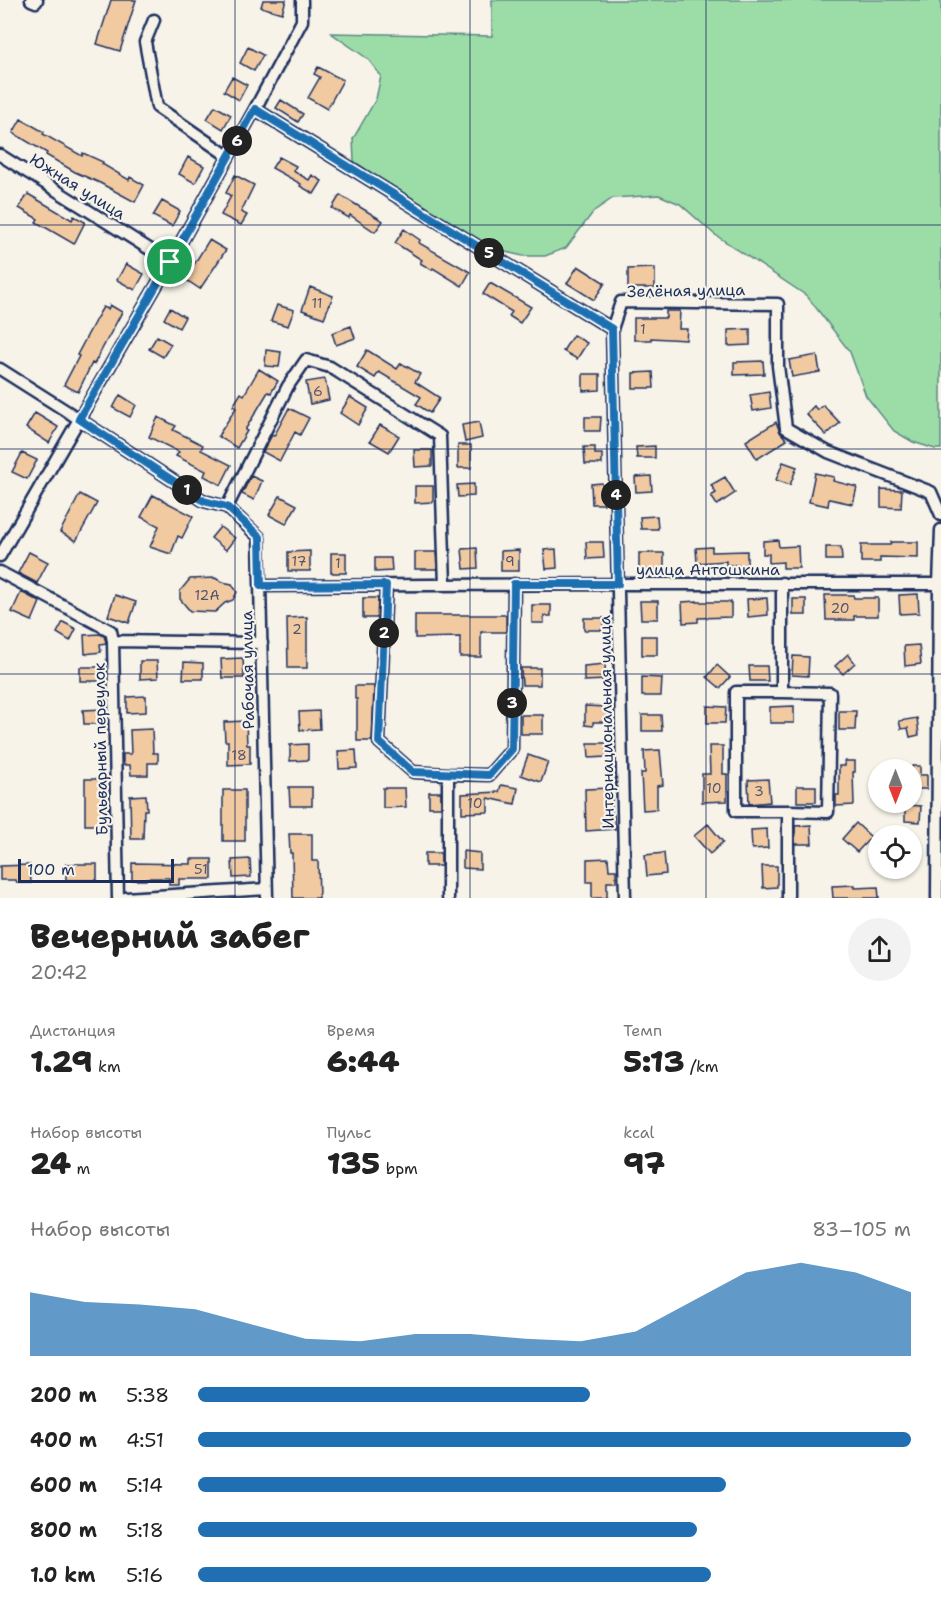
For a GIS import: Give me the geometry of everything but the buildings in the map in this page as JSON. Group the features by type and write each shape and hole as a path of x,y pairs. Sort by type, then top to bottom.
{"street":[{"path":"31,0 36,2 37,0"},
{"path":"0,556 170,262 255,109 302,21 302,0"},
{"path":"154,20 145,42 157,107 228,156"},
{"path":"255,109 612,329"},
{"name":"Южная улица","path":"0,155 170,262"},
{"name":"Зелёная улица","path":"612,329 621,302 778,304 778,366 786,428 828,452 931,492 941,515"},
{"name":"Интернациональная улица","path":"612,329 625,898"},
{"path":"227,507 288,386 306,360 330,367 440,436 445,585"},
{"name":"Рабочая улица","path":"0,369 204,501 227,507 260,537 266,893"},
{"path":"937,898 941,530"},
{"path":"0,572 111,631 113,641"},
{"path":"386,585 379,742 413,772 489,775 512,749 514,584"},
{"path":"782,584 782,692"},
{"name":"улица Антошкина","path":"261,586 939,584"},
{"name":"Бульварный переулок","path":"118,898 113,641 262,643"},
{"path":"736,692 830,693 828,812 788,811 736,811 736,692"},
{"path":"448,774 448,898"},
{"path":"788,811 788,898"},
{"path":"125,898 266,893"}],"green space":[{"path":"492,0 941,0 941,449 913,442 894,431 866,396 850,352 807,296 714,234 680,204 659,195 613,198 594,211 566,248 545,256 523,256 501,251 459,233 354,161 353,139 376,99 381,76 368,59 331,33 492,36"}],"route":[{"path":"255,109 612,329 618,584 514,584 512,749 489,775 413,772 379,742 386,585 261,586 260,537 227,507 204,501 79,419 170,262 255,109"}]}
